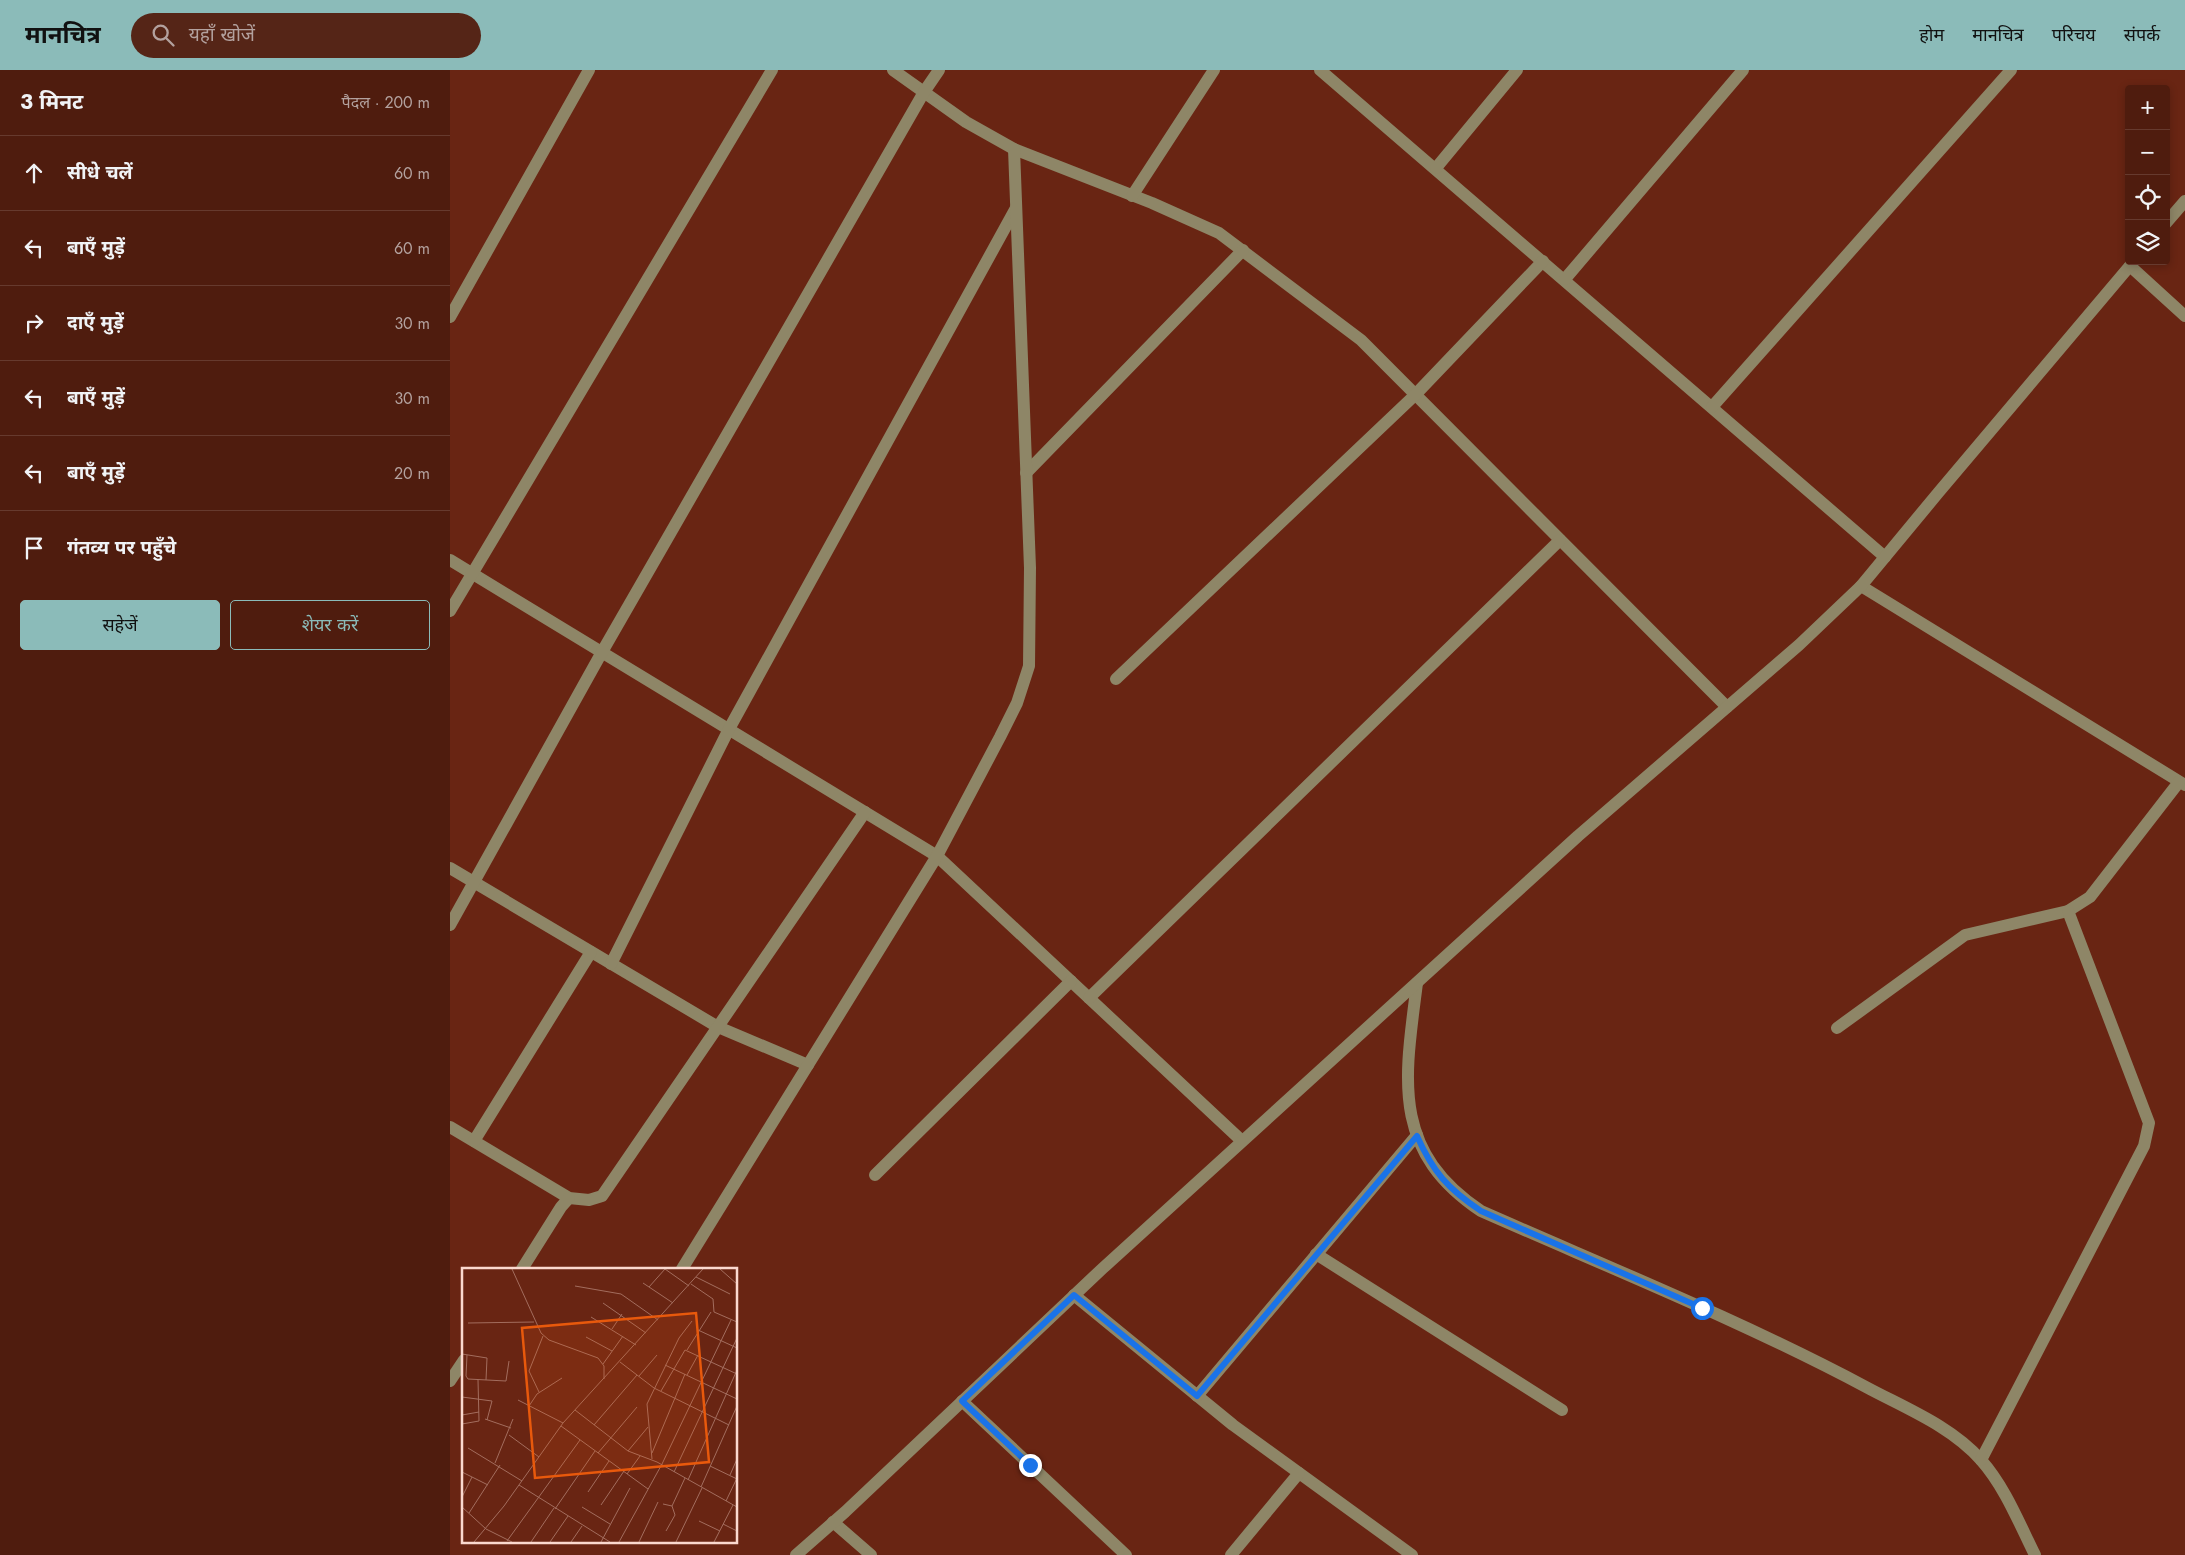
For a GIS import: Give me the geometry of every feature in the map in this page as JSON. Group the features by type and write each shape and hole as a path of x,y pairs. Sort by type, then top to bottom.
{"street":[{"path":"450,317 589,70"},
{"path":"450,612 772,70"},
{"path":"893,70 966,122 1014,149 1219,233 1361,340 1727,707"},
{"path":"450,925 602,652 924,92 939,70"},
{"path":"1132,196 1214,70"},
{"path":"1320,70 1436,168 1885,557"},
{"path":"1436,168 1518,70"},
{"path":"1565,280 1743,70"},
{"path":"1712,407 2010,70"},
{"path":"683,1268 937,856 1017,703 1029,666 1030,568 1014,149"},
{"path":"2169,220 2185,201"},
{"path":"611,964 729,729 1016,208"},
{"path":"1026,473 1243,250"},
{"path":"1116,679 1415,395 1543,261"},
{"path":"796,1555 1242,1141 1578,836 1799,645 1861,586 2131,265"},
{"path":"2133,265 2185,316"},
{"path":"1089,998 1560,540"},
{"path":"450,560 937,856 1242,1141"},
{"path":"1837,1028 1965,935 2068,911 2090,897 2182,783 1861,586"},
{"path":"450,1127 569,1198 589,1200 602,1196 865,812"},
{"path":"450,868 718,1027 808,1065"},
{"path":"1981,1460 2144,1146 2149,1122 2068,911"},
{"path":"474,1142 591,952"},
{"path":"875,1175 1071,981"},
{"path":"1417,983 1407,1067 1411,1116 1426,1156 1440,1177 1458,1196 1481,1211 1806,1355 1930,1421 1958,1438 1981,1460 2000,1487 2035,1555"},
{"path":"1197,1396 1417,1136"},
{"path":"523,1268 561,1207 569,1198"},
{"path":"1316,1254 1562,1410"},
{"path":"1074,1295 1232,1425 1412,1555"},
{"path":"450,1381 462,1363"},
{"path":"962,1401 1126,1555"},
{"path":"1230,1555 1299,1473"},
{"path":"832,1522 871,1555"}],"route":[{"path":"1030,1465 962,1401 1074,1295 1197,1396 1417,1136 1426,1156 1440,1177 1458,1196 1481,1211 1702,1308"}]}
